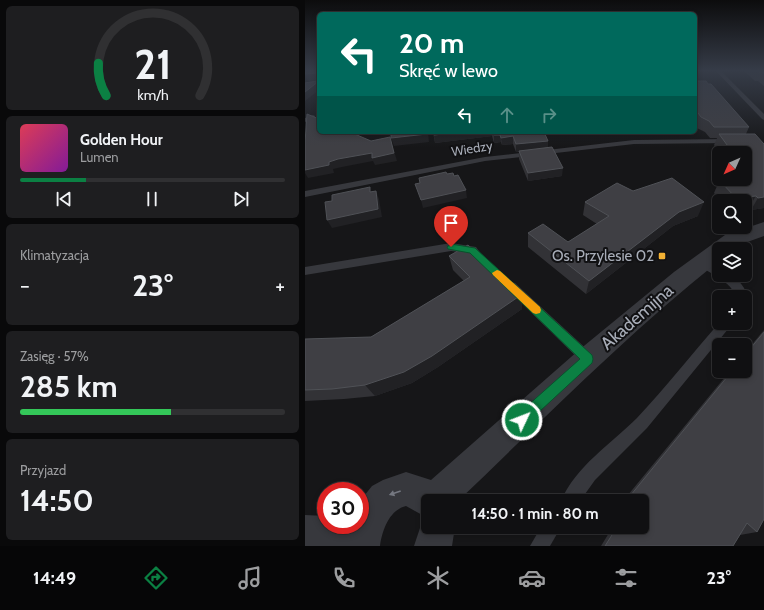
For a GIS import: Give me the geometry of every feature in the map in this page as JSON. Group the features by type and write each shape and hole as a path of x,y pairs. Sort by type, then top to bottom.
{"street":[{"name":"Akademijna","path":"731,242 732,240 764,229"},
{"name":"Akademijna","path":"441,494 588,359 712,271"},
{"path":"305,533 361,541 375,508 385,497 396,492 408,490 419,492 421,494"},
{"path":"433,546 436,534"}],"lane":[{"path":"742,95 764,118"},
{"path":"305,120 313,116"},
{"path":"669,134 673,142"},
{"name":"Wiedzy","path":"305,194 480,159 634,142 737,141"},
{"path":"305,271 451,247 472,250 484,261"},
{"path":"501,277 588,359"},
{"path":"730,282 739,290"},
{"path":"575,494 589,474 642,423 721,330"},
{"path":"539,546 547,534"}],"building":[{"path":"697,95 721,95 749,127 714,127 709,121 701,117 697,112"},
{"path":"307,114 317,118 317,134 355,134 371,141 390,137 394,153 372,158 372,153 338,159 329,162 329,165 305,170"},
{"path":"391,134 427,134 391,138"},
{"path":"493,134 545,134 548,141 516,144 513,136 501,138 500,135"},
{"path":"719,134 755,134 764,144 764,197 758,198 756,196 752,196 752,194 732,194 725,186 752,186 752,146 728,146"},
{"path":"552,147 563,168 528,173 519,151"},
{"path":"446,172 447,174 453,173 454,176 458,175 466,190 421,200 415,184 420,183 419,178"},
{"path":"672,178 704,202 679,212 589,281 528,233 543,224 568,242 609,216 585,202 617,183 633,191"},
{"path":"370,187 370,192 376,191 378,209 327,220 325,202 332,201 332,195"},
{"path":"468,245 521,295 432,356 404,372 365,385 332,389 305,390 305,339 371,337 470,277 449,256"},
{"path":"764,332 764,519 757,532 747,523 733,546 605,546 613,534 649,534 649,494 632,494 726,378 752,378 752,347"}],"slow traffic":[{"path":"497,273 536,310"}],"place":[{"name":"Os. Przylesie 02","path":"662,256"}],"route":[{"path":"451,247 472,250 588,359 522,420"}]}
